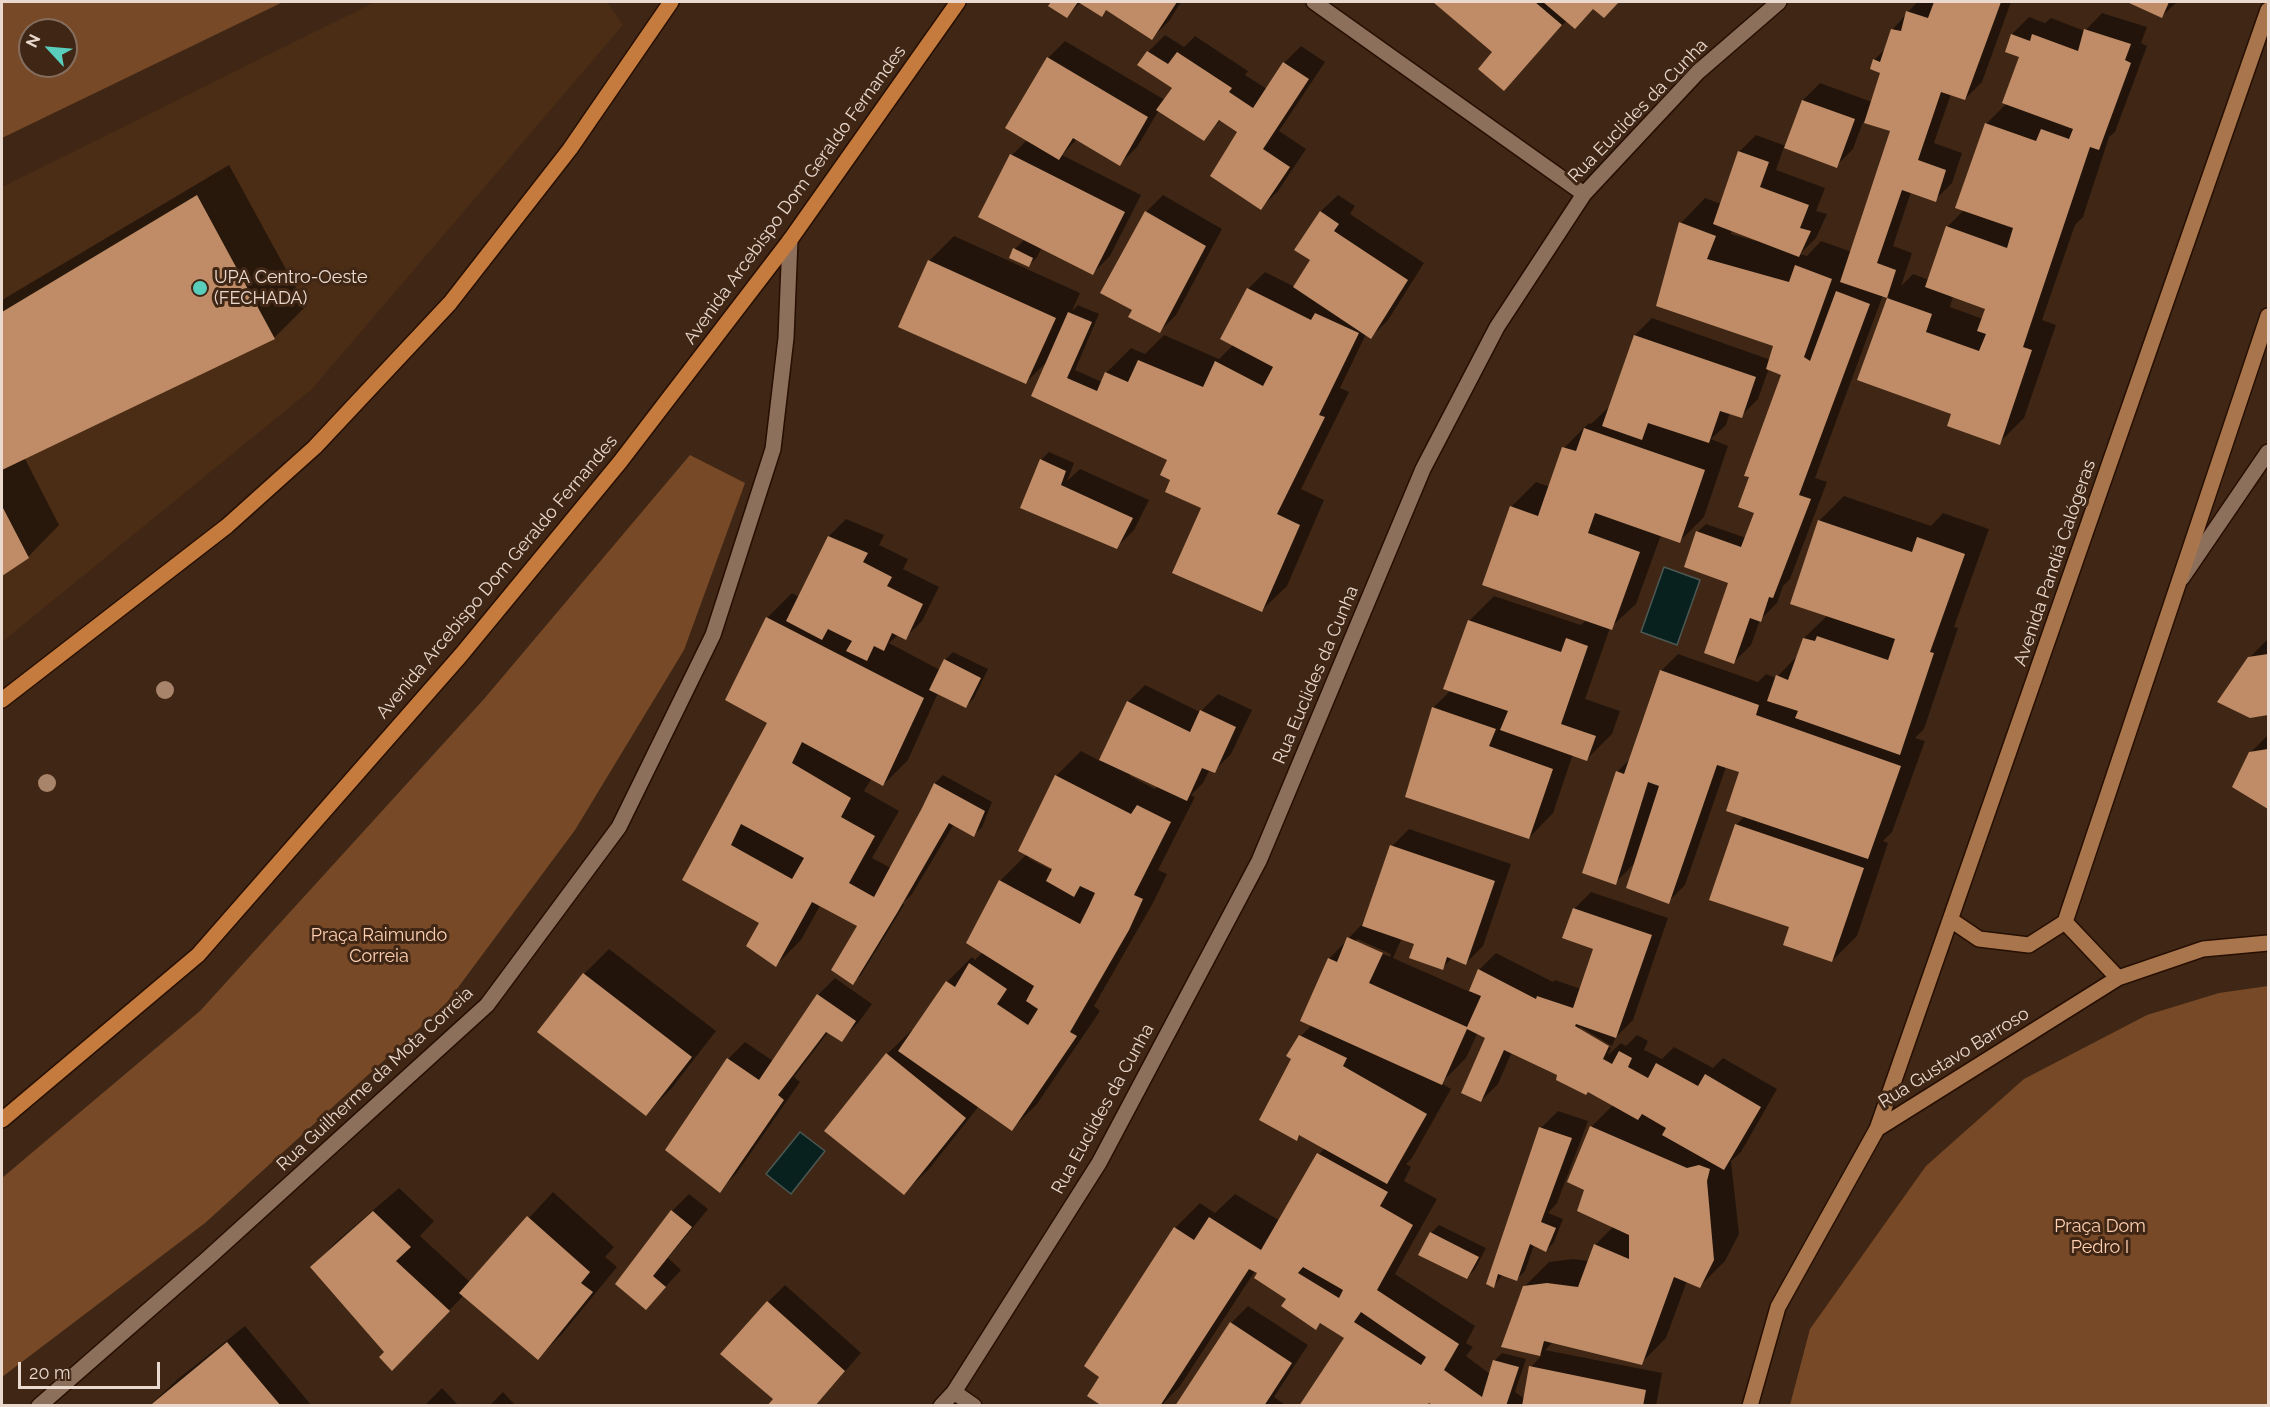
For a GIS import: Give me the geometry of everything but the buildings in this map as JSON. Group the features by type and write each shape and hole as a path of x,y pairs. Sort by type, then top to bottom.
{"main road":[{"path":"2,700 227,526 315,447 450,303 570,149 671,2"},
{"name":"Avenida Arcebispo Dom Geraldo Fernandes","path":"2,1120 198,955 476,636 620,462 790,240 958,2"}],"street":[{"path":"1314,2 1584,194"},
{"name":"Rua Euclides da Cunha","path":"941,1406 954,1392 1099,1162 1259,861 1423,469 1497,327 1584,194 1698,72 1779,2"},
{"name":"Avenida Pandiá Calógeras","path":"1877,1129 2264,34 2268,10"},
{"name":"Rua Guilherme da Mota Correia","path":"39,1406 206,1260 487,1005 619,827 712,635 773,449 786,338 790,240"},
{"path":"1951,920 1979,939 2028,945 2065,922 2268,316"},
{"path":"2182,578 2268,452"},
{"path":"2065,922 2118,978"},
{"name":"Rua Gustavo Barroso","path":"1750,1406 1778,1307 1877,1129 2118,978 2203,949 2268,943"},
{"path":"954,1392 974,1406"}],"shaded area":[{"name":"UPA Centro-Oeste (FECHADA)","path":"375,2 607,2 623,25 312,389 2,642 2,187"}],"green space":[{"path":"2,2 283,2 2,138"},
{"name":"Praça Raimundo Correia","path":"690,455 745,483 684,650 575,830 445,1005 205,1223 2,1377 2,1178 200,1011 484,699"},
{"name":"Praça Dom Pedro I","path":"2268,986 2268,1405 1790,1405 1810,1329 1926,1166 2024,1079 2147,1015 2219,993"}],"water":[{"path":"1664,567 1700,580 1677,645 1641,632"},
{"path":"800,1132 825,1151 791,1194 766,1174"}],"place":[{"name":"UPA Centro-Oeste (FECHADA)","path":"200,288"}]}
